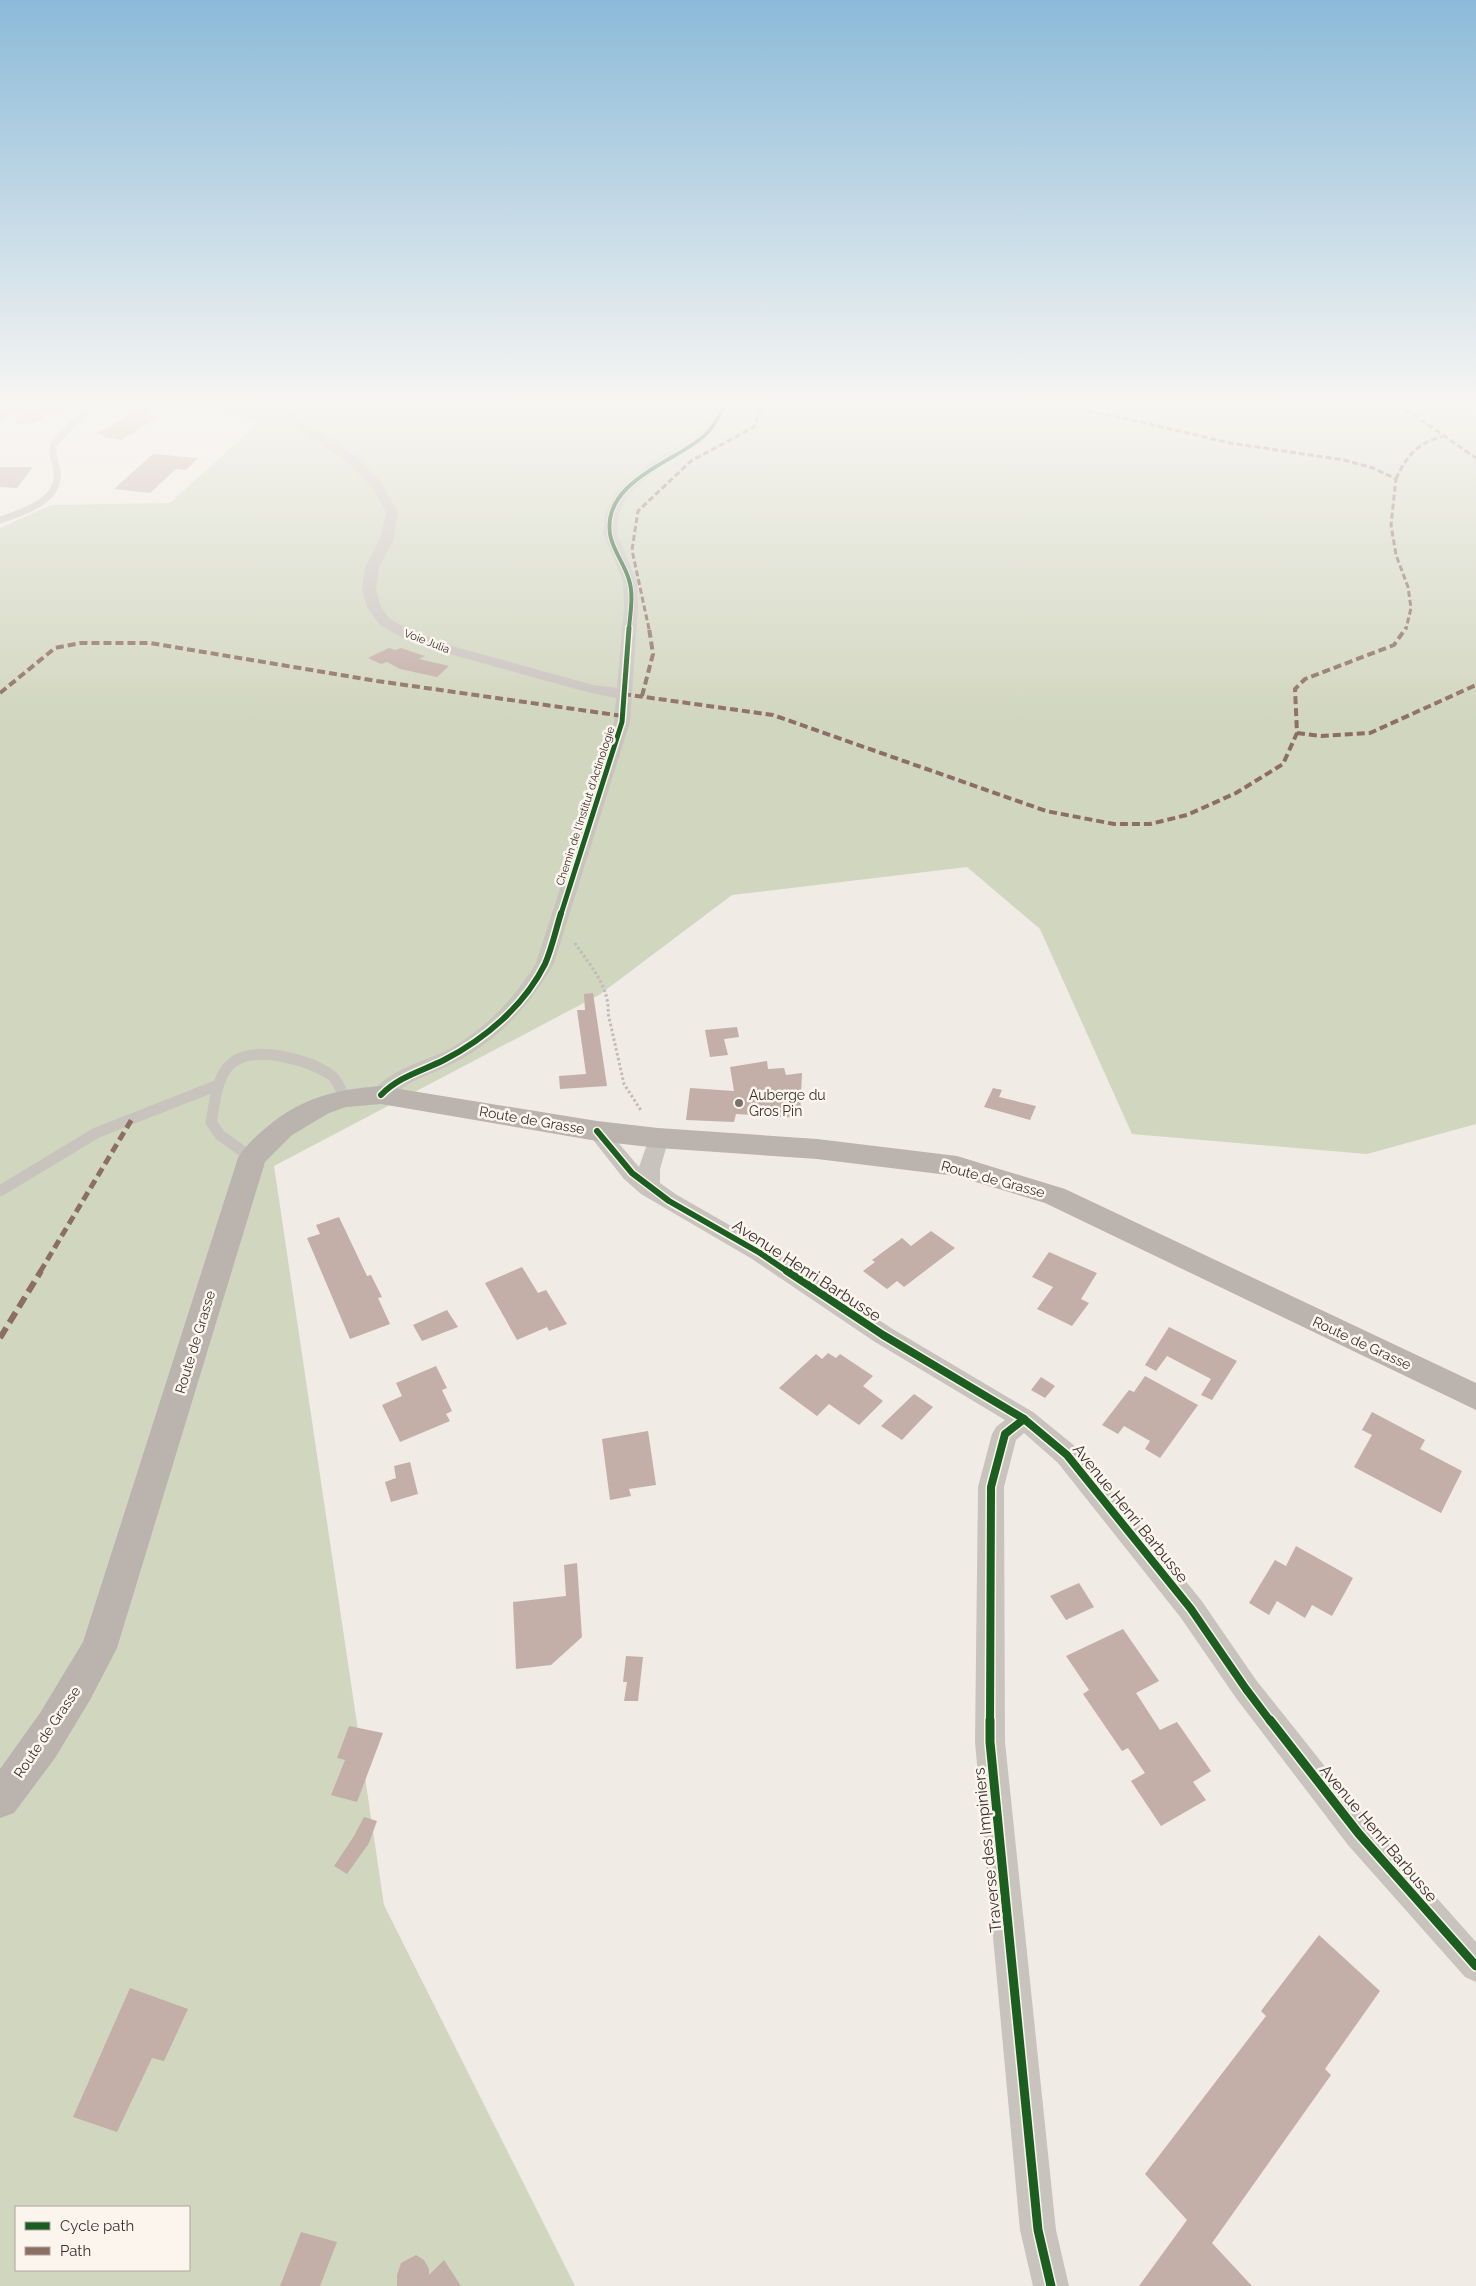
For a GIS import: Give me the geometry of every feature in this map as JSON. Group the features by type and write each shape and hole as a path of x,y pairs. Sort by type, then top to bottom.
{"main road":[{"name":"Route de Grasse","path":"0,1799 15,1782 66,1710 99,1648 252,1158 289,1123 322,1106 345,1098 381,1095 597,1131 658,1138 817,1149 957,1166 1055,1196 1476,1397"}],"street":[{"name":"Voie Julia","path":"390,509 392,512 387,539 372,568 369,590 374,607 385,622 406,634 447,649 592,689 623,694"},
{"name":"Chemin de l'Institut d'Actinologie","path":"381,1095 392,1084 446,1059 483,1037 517,1007 534,984 545,963 622,722 632,607 630,581 610,534 614,509"},
{"name":"Avenue Henri Barbusse","path":"597,1131 632,1173 649,1188 760,1253 883,1334 1024,1419 1067,1455 1191,1609 1246,1689 1359,1834 1476,1966"},
{"path":"649,1188 649,1169 658,1138"},
{"name":"Traverse des Impiniers","path":"1024,1419 1005,1434 991,1487 990,1742 1038,2230 1051,2286"}],"lane":[{"path":"0,520 17,515 28,509"},
{"path":"252,1158 220,1136 210,1122 218,1085 232,1063 246,1056 269,1054 301,1061 333,1076 345,1098"},
{"path":"0,1190 96,1133 218,1085"}],"path":[{"path":"557,924 577,945 597,976 608,1001 608,1013 614,1046 624,1084 658,1138"}],"green space":[{"path":"43,509 1476,509 1476,1124 1367,1154 1132,1134 1040,929 967,867 732,895 599,995 274,1166 384,1905 575,2286 0,2286 0,528"}],"building":[{"path":"389,648 395,650 401,648 425,656 419,659 449,666 437,677 400,669 387,662 381,664 368,658"},
{"path":"593,993 607,1086 560,1089 559,1076 586,1074 577,1010 585,1010 584,994"},
{"path":"737,1027 739,1037 724,1039 728,1055 710,1057 705,1030"},
{"name":"Auberge du Gros Pin","path":"767,1061 768,1069 784,1068 786,1075 802,1073 800,1118 736,1114 734,1122 686,1120 690,1088 734,1091 730,1067"},
{"path":"993,1088 1002,1090 999,1097 1036,1106 1030,1120 984,1107"},
{"path":"339,1217 367,1276 371,1275 382,1297 378,1298 390,1324 350,1339 307,1238 320,1234 316,1225"},
{"path":"931,1231 955,1248 904,1287 897,1281 887,1289 863,1271 875,1262 872,1260 902,1238 911,1246"},
{"path":"1049,1252 1097,1273 1081,1299 1089,1303 1072,1326 1037,1309 1053,1287 1032,1277"},
{"path":"522,1267 538,1293 546,1290 567,1324 549,1331 547,1327 517,1340 485,1283"},
{"path":"447,1310 458,1327 422,1341 413,1325"},
{"path":"1169,1327 1237,1361 1212,1400 1201,1395 1211,1379 1167,1356 1156,1371 1145,1365"},
{"path":"828,1353 836,1358 840,1354 873,1376 863,1386 883,1401 859,1425 829,1404 817,1416 779,1388 816,1354 822,1359"},
{"path":"436,1366 447,1388 442,1390 452,1411 446,1414 450,1421 400,1442 382,1405 402,1396 396,1383"},
{"path":"1145,1376 1198,1405 1160,1458 1145,1449 1150,1441 1124,1426 1118,1434 1102,1425 1129,1390 1134,1392"},
{"path":"1041,1377 1055,1386 1045,1398 1031,1390"},
{"path":"914,1394 933,1407 902,1440 881,1426"},
{"path":"1372,1412 1425,1440 1420,1449 1462,1471 1441,1513 1354,1467 1372,1435 1362,1430"},
{"path":"648,1431 656,1485 629,1489 631,1496 610,1500 602,1439"},
{"path":"410,1462 418,1494 391,1502 385,1482 396,1478 394,1466"},
{"path":"1296,1546 1353,1578 1332,1616 1312,1605 1305,1618 1277,1601 1269,1615 1249,1603 1275,1560 1286,1566"},
{"path":"577,1563 582,1637 551,1665 516,1669 513,1602 566,1596 564,1565"},
{"path":"1079,1583 1094,1607 1066,1620 1050,1596"},
{"path":"1123,1629 1159,1681 1136,1693 1160,1730 1177,1722 1211,1771 1193,1782 1206,1800 1161,1826 1131,1781 1145,1773 1128,1748 1122,1751 1083,1694 1089,1690 1066,1656"},
{"path":"626,1656 643,1657 638,1701 624,1701 627,1682 623,1682"},
{"path":"349,1726 383,1733 357,1802 331,1795 345,1760 337,1758"},
{"path":"364,1817 377,1821 369,1843 347,1874 334,1866"},
{"path":"1319,1935 1380,1991 1325,2069 1331,2075 1212,2243 1252,2286 1139,2286 1187,2220 1145,2174 1266,2016 1261,2011"},
{"path":"130,1988 188,2009 164,2061 152,2058 117,2132 73,2117"},
{"path":"301,2232 337,2242 320,2286 280,2286"},
{"path":"416,2255 424,2260 429,2269 429,2275 444,2260 461,2286 397,2286 397,2275 401,2263"}],"marked path":[{"path":"640,509 638,511 632,550 646,607 653,654 642,696"},
{"path":"623,694 773,715 1046,811 1114,824 1150,824 1187,815 1236,793 1283,764 1297,733 1295,689 1305,679 1394,645 1406,630 1411,608 1408,587 1396,555 1391,525 1393,509"},
{"path":"0,693 55,648 81,643 150,643 377,681 623,716"},
{"path":"1297,733 1321,736 1370,733 1476,685"},
{"path":"0,1338 132,1119"}],"cycle path":[{"path":"381,1095 394,1083 444,1060 475,1042 489,1031 526,994 545,963 622,722 631,607 630,581 610,534 612,514 615,509"},
{"path":"597,1131 632,1173 669,1201 760,1253 883,1335 1024,1419 1067,1455 1191,1609 1246,1689 1359,1834 1476,1966"},
{"path":"1024,1419 1005,1434 991,1487 990,1742 1038,2230 1051,2286"}],"place":[{"name":"Auberge du Gros Pin","path":"739,1103"}]}
